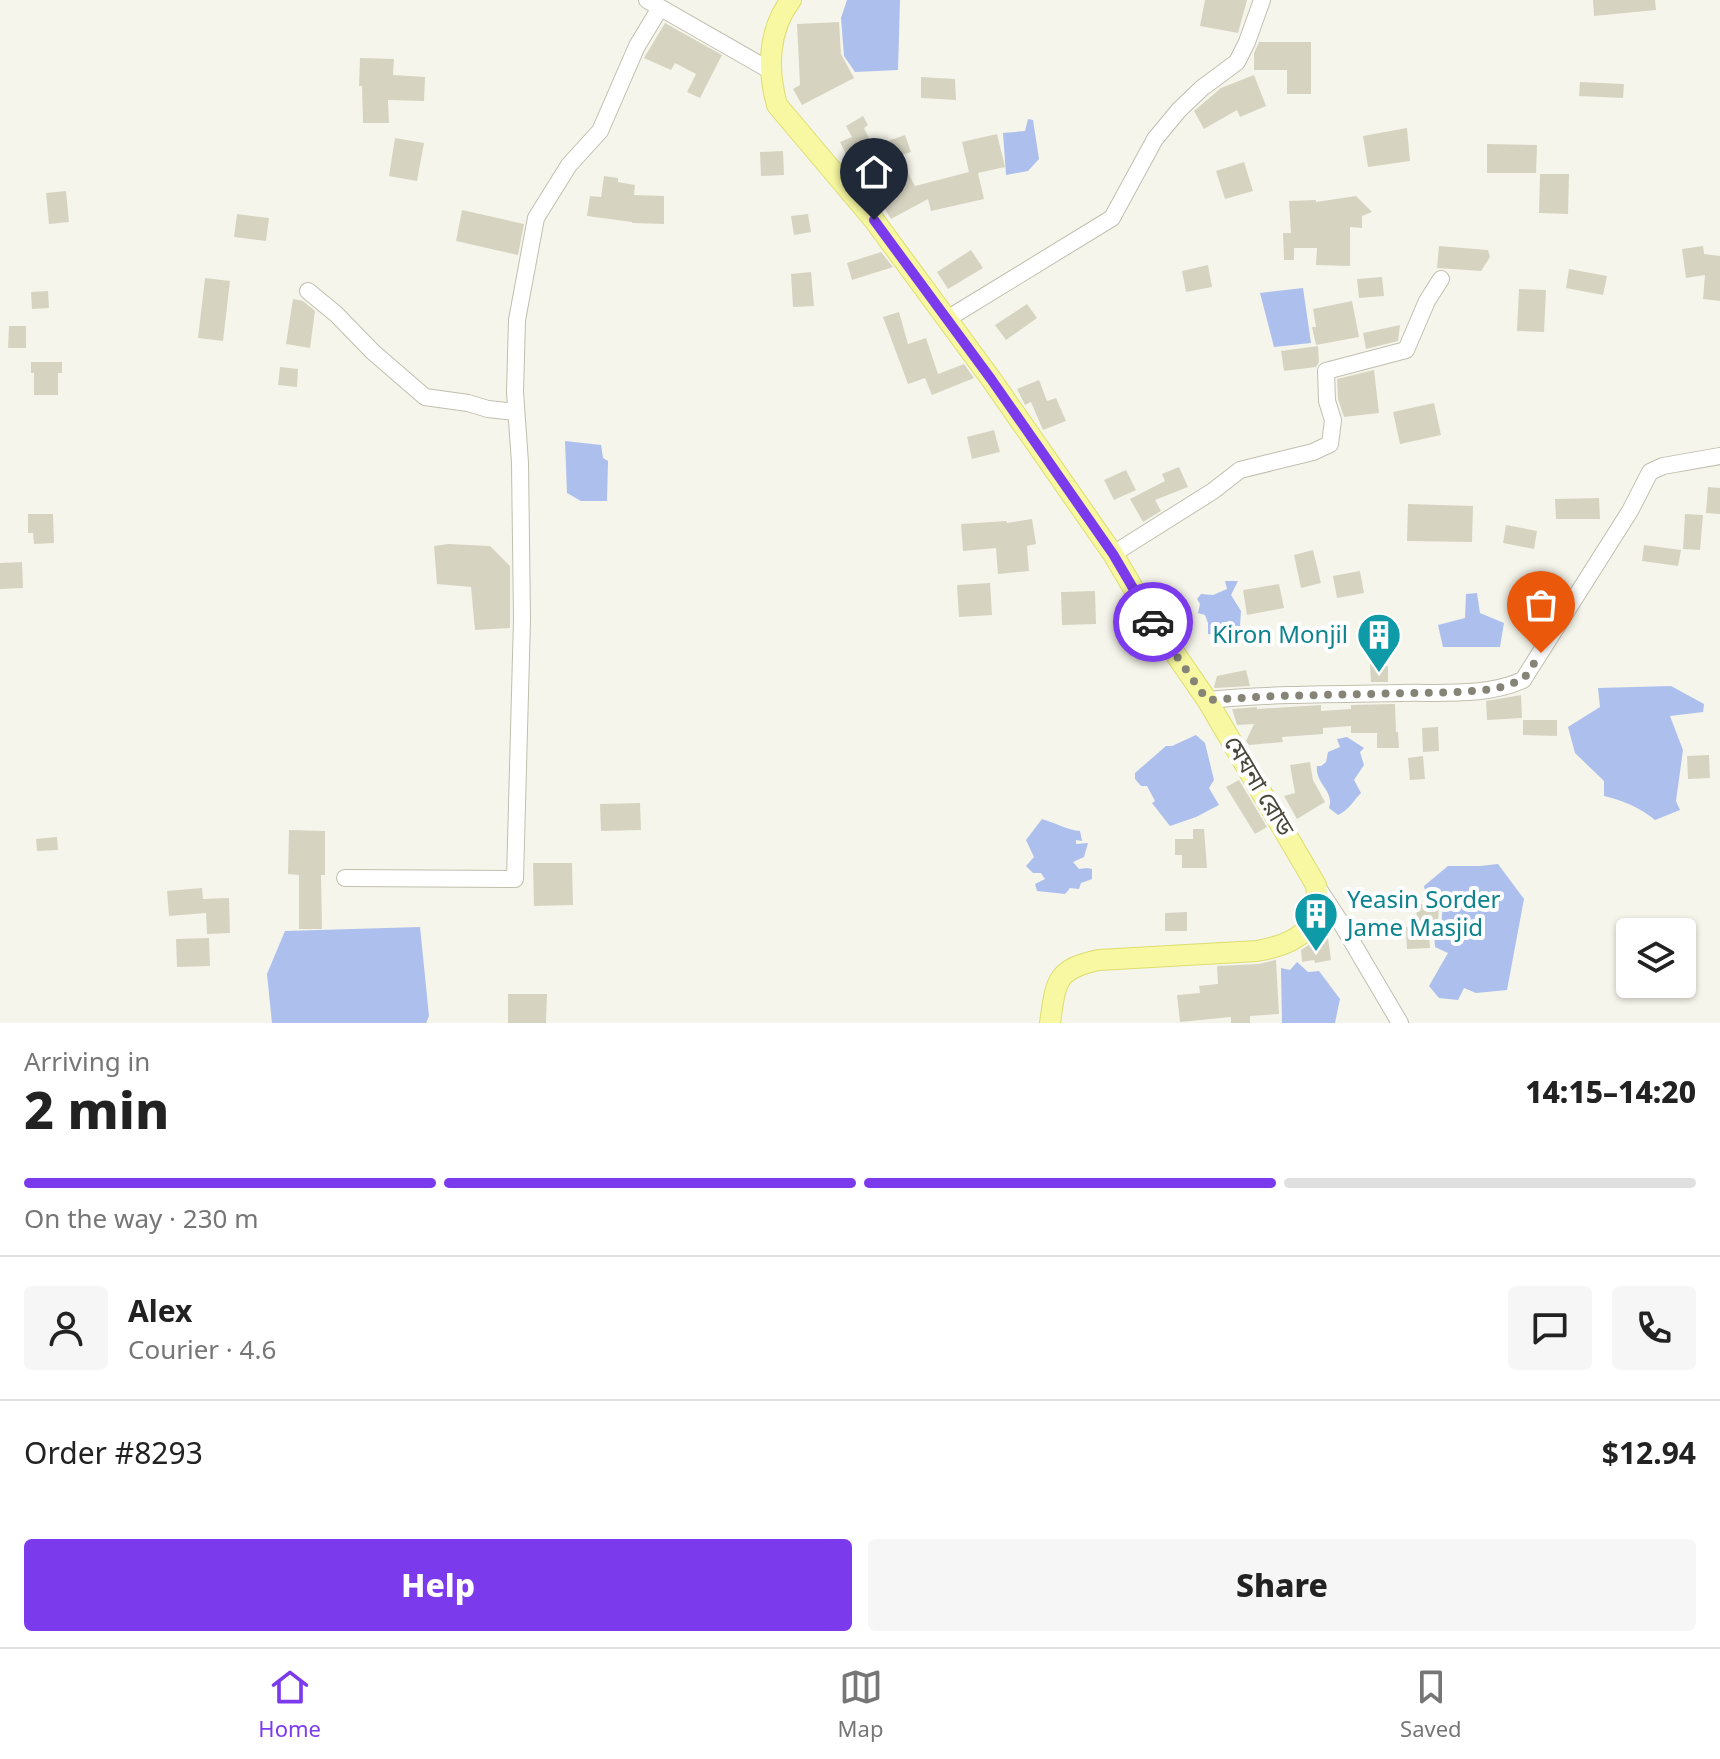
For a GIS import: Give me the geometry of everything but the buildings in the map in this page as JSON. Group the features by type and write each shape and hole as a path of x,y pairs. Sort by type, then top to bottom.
{"main road":[{"name":"মেঘনা রোড","path":"791,0 776,25 772,48 772,87 777,105 874,220 1113,554 1152,620 1207,700 1316,885"},
{"path":"1050,1023 1055,991 1067,971 1099,960 1272,949 1301,935 1310,925 1318,900 1316,885"}],"street":[{"path":"947,319 1112,218 1163,129 1202,88 1237,62 1262,0"},
{"path":"345,878 515,879 522,619 515,350 517,320 536,218 569,165 600,131 653,4 771,71"},
{"path":"1113,554 1213,491 1240,470 1313,452 1330,444 1333,420 1327,401 1326,371 1406,350 1427,301 1441,279"},
{"path":"308,291 425,397 516,412"},
{"path":"1207,700 1461,692 1495,689 1523,680 1630,511 1650,472 1663,466 1720,456"},
{"path":"1316,885 1400,1023"}],"water":[{"path":"847,0 900,0 898,70 855,72 844,56 841,18"},
{"path":"1028,119 1033,120 1039,159 1028,171 1006,175 1003,133 1025,131"},
{"path":"1303,288 1311,343 1274,347 1260,293"},
{"path":"565,441 601,445 603,458 608,461 607,501 581,501 567,493"},
{"path":"1225,581 1238,581 1231,595 1241,611 1240,625 1244,634 1231,630 1217,635 1208,634 1205,615 1198,613 1200,604 1197,599 1201,594 1213,595 1227,589"},
{"path":"1477,593 1480,613 1504,623 1500,647 1443,647 1438,625 1465,618 1466,594"},
{"path":"1671,686 1704,704 1703,712 1670,716 1683,750 1676,801 1680,810 1655,820 1631,805 1604,796 1604,781 1575,753 1568,727 1600,707 1598,688"},
{"path":"1196,735 1205,743 1214,780 1209,788 1219,805 1170,826 1152,803 1155,801 1147,786 1141,786 1135,779 1135,773 1166,746"},
{"path":"1347,737 1364,748 1360,752 1364,765 1354,780 1361,793 1338,815 1329,808 1329,797 1319,778 1317,766 1326,762 1328,752 1340,747 1337,739"},
{"path":"1042,819 1080,831 1082,841 1076,840 1076,844 1088,843 1084,857 1073,862 1079,869 1092,869 1092,879 1081,883 1079,889 1070,888 1065,894 1037,891 1035,884 1045,879 1041,873 1033,873 1026,866 1034,857 1026,840"},
{"path":"1498,864 1524,899 1507,990 1476,993 1464,988 1458,1000 1439,998 1429,986 1448,953 1435,947 1434,930 1441,930 1443,901 1427,899 1424,886 1448,866"},
{"path":"420,927 429,1016 426,1023 272,1023 267,974 285,931"},
{"path":"1297,962 1308,972 1319,971 1340,999 1335,1023 1282,1023 1281,968 1290,970"}],"way so far":[{"path":"1153,622 1207,700 1495,689 1523,680 1541,653"}],"place":[{"name":"Kiron Monjil","path":"1379,674"},
{"name":"Yeasin Sorder Jame Masjid","path":"1316,953"}],"route":[{"path":"874,220 991,379 1113,554 1153,622"}]}
